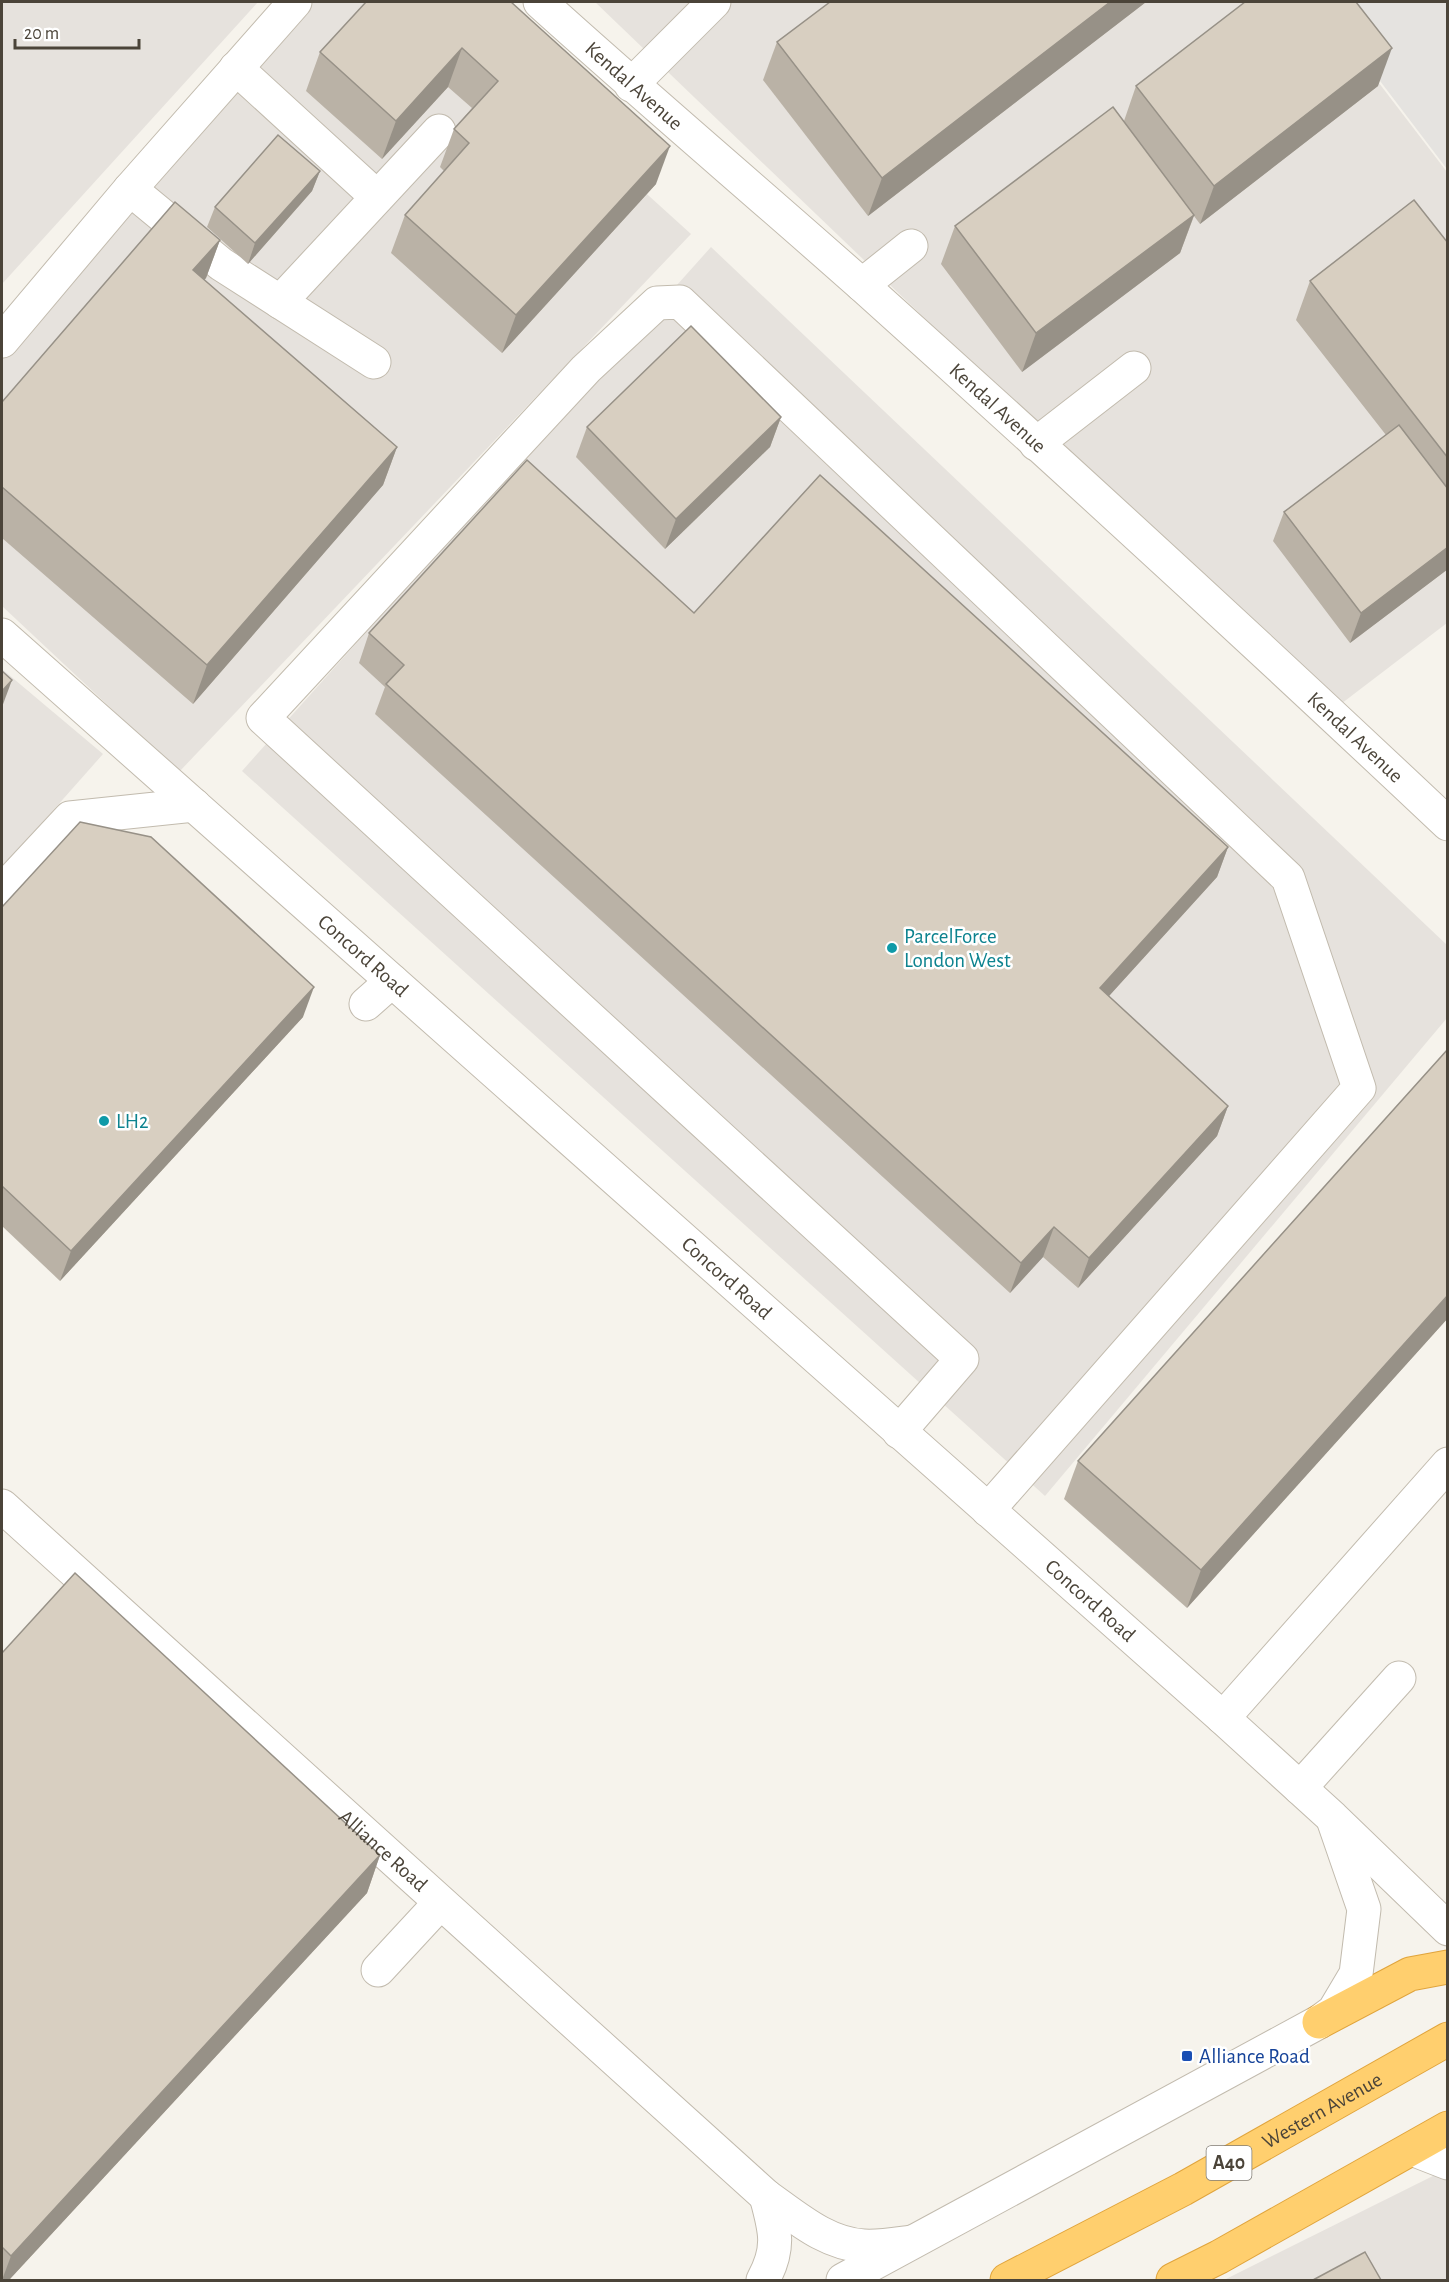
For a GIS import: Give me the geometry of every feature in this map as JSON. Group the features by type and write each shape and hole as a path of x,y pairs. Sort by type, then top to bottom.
{"highway":[{"path":"1319,2022 1410,1974 1448,1967"},
{"name":"Western Avenue","path":"1007,2280 1183,2189 1448,2039"},
{"path":"1173,2280 1448,2128"}],"street":[{"path":"2,341 130,189 295,2"},
{"name":"Kendal Avenue","path":"540,2 862,285 1296,681 1448,824"},
{"path":"632,85 714,2"},
{"path":"236,68 377,197"},
{"path":"280,302 439,131"},
{"path":"130,189 221,264 374,362"},
{"path":"862,285 911,246"},
{"path":"899,1432 962,1359 262,718 586,369 657,303 680,302 1288,878 1359,1088 988,1510"},
{"path":"1036,444 1134,368"},
{"name":"Concord Road","path":"2,635 1223,1718 1333,1818 1448,1929"},
{"path":"2,891 70,818 194,805"},
{"path":"366,1004 392,981"},
{"path":"1223,1718 1448,1464"},
{"name":"Alliance Road","path":"2,1506 766,2196 807,2224 839,2242 866,2246 911,2242"},
{"path":"1300,1788 1399,1678"},
{"path":"843,2280 1319,2022 1334,2011 1356,1974 1364,1909 1333,1818"},
{"path":"378,1970 440,1903"},
{"path":"1412,2149 1448,2163"},
{"path":"764,2280 771,2266 776,2234 766,2196"}],"shaded area":[{"path":"2,2 258,2 2,284"},
{"path":"300,2 435,2 691,234 179,772 2,606 2,347"},
{"path":"595,2 1317,2 1447,172 1447,623 1333,710"},
{"path":"1320,2 1447,2 1447,169"},
{"path":"711,247 1447,945 1447,1018 1045,1496 242,771"},
{"path":"2,669 103,754 2,868"},
{"path":"1447,2169 1447,2280 1224,2280"}],"building":[{"path":"366,2 511,2 670,146 516,315 405,215 469,143 454,129 498,81 462,48 396,121 320,52"},
{"path":"830,2 1110,2 882,178 777,42"},
{"path":"1245,2 1356,2 1392,48 1214,186 1136,86"},
{"path":"1113,107 1194,215 1036,333 955,226"},
{"path":"278,135 320,171 255,243 215,207"},
{"path":"1414,200 1448,243 1448,458 1310,281"},
{"path":"175,202 220,240 193,270 397,447 207,665 2,487 2,402"},
{"path":"691,326 781,417 676,519 587,427"},
{"path":"1399,425 1448,489 1448,547 1361,613 1284,512"},
{"name":"ParcelForce London West","path":"527,460 694,613 820,475 1228,847 1100,988 1228,1106 1089,1258 1054,1227 1021,1263 386,684 404,665 369,633"},
{"path":"2,671 12,680 2,691"},
{"name":"LH2","path":"80,822 151,837 314,987 71,1251 2,1186 2,907"},
{"path":"1448,1049 1448,1295 1201,1570 1078,1461"},
{"path":"75,1573 380,1855 11,2256 2,2247 2,1653"},
{"path":"1365,2252 1381,2280 1313,2280"}],"place":[{"name":"ParcelForce London West","path":"892,948"},
{"name":"LH2","path":"104,1121"},
{"name":"Alliance Road","path":"1187,2056"}]}
